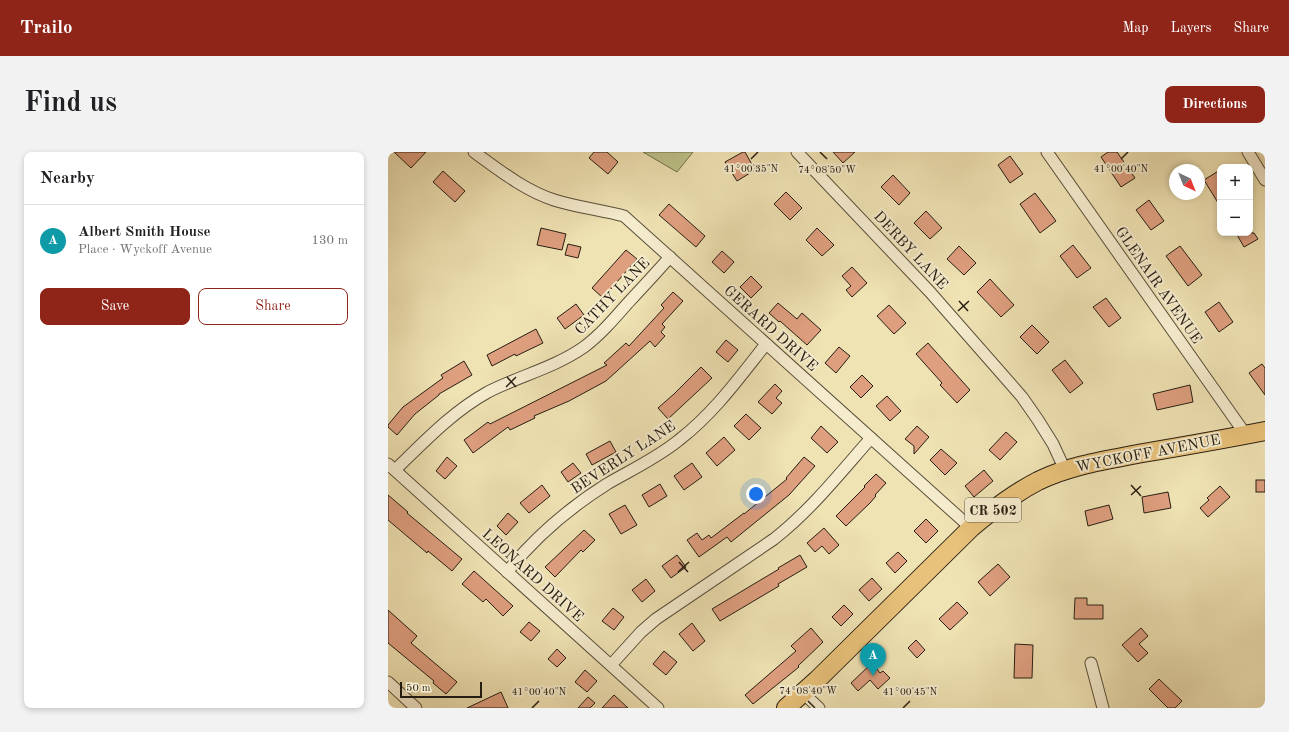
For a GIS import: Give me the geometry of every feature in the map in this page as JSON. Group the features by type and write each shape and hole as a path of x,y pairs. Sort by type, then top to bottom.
{"main road":[{"name":"WYCKOFF AVENUE","path":"786,708 804,693 971,528 1015,494 1038,481 1065,470 1097,461 1265,431"}],"street":[{"name":"GERARD DRIVE","path":"474,152 528,189 554,200 624,216 971,528"},
{"name":"GLENAIR AVENUE","path":"1047,152 1246,434"},
{"path":"1248,152 1265,180"},
{"name":"DERBY LANE","path":"797,153 930,292 1022,397 1053,444 1065,470"},
{"name":"CATHY LANE","path":"392,467 466,406 486,393 512,380 548,367 568,357 584,346 604,330 670,257"},
{"name":"BEVERLY LANE","path":"507,572 523,552 562,516 584,499 658,456 680,440 725,396 766,344"},
{"path":"611,665 641,632 656,619 774,539 793,524 813,505 871,438"},
{"name":"LEONARD DRIVE","path":"392,467 658,708"},
{"path":"1091,663 1103,708"},
{"path":"388,682 416,708"},
{"path":"804,693 819,708"}],"green space":[{"path":"643,152 693,152 677,172"}],"building":[{"path":"394,152 426,152 411,168"},
{"path":"594,152 607,152 618,162 608,174 589,158"},
{"path":"745,152 755,170 737,181 725,162"},
{"path":"833,152 855,152 843,163"},
{"path":"1108,152 1117,152 1135,178 1121,187 1101,157"},
{"path":"1010,156 1023,174 1010,183 998,165"},
{"path":"443,171 465,191 455,202 433,182"},
{"path":"1217,172 1217,201 1205,182 1205,179"},
{"path":"893,175 910,193 899,205 881,187"},
{"path":"786,192 802,208 790,220 774,204"},
{"path":"1035,193 1056,221 1040,233 1020,204"},
{"path":"1149,200 1164,221 1151,230 1136,210"},
{"path":"669,204 705,236 696,247 659,215"},
{"path":"926,211 942,228 930,239 914,223"},
{"path":"541,228 566,234 562,250 537,245"},
{"path":"817,228 834,245 822,256 806,240"},
{"path":"1254,233 1258,239 1244,247 1238,236 1253,236"},
{"path":"568,244 581,247 578,258 565,255"},
{"path":"1073,245 1091,268 1077,278 1060,256"},
{"path":"959,246 976,263 964,275 947,259"},
{"path":"1180,246 1202,275 1188,286 1166,256"},
{"path":"626,250 637,259 603,298 592,288"},
{"path":"722,251 734,262 724,273 712,262"},
{"path":"852,267 867,283 852,297 846,290 851,286 842,276"},
{"path":"751,276 762,287 751,298 740,287"},
{"path":"990,279 1014,305 1001,317 977,292"},
{"path":"673,292 683,301 662,324 665,327 661,332 665,336 655,347 650,341 606,381 569,401 534,416 535,418 510,430 508,427 473,453 464,440 488,422 490,424 607,365 604,363 626,343 629,346 664,308 661,305"},
{"path":"1106,298 1121,318 1109,327 1093,307"},
{"path":"1219,302 1233,322 1219,332 1205,312"},
{"path":"778,303 797,319 802,313 821,330 807,345 769,313"},
{"path":"576,304 584,315 565,329 557,318"},
{"path":"889,305 906,323 894,334 877,316"},
{"path":"1032,325 1049,342 1037,354 1020,337"},
{"path":"536,329 543,343 516,356 515,354 492,366 487,355"},
{"path":"726,340 738,350 728,362 716,352"},
{"path":"928,343 970,390 957,403 940,385 942,383 916,354"},
{"path":"839,347 850,356 836,373 825,363"},
{"path":"1065,360 1083,383 1070,393 1052,370"},
{"path":"464,361 472,375 439,394 415,414 397,435 388,427 403,407 443,378 441,375"},
{"path":"1262,364 1265,368 1265,395 1249,373"},
{"path":"701,367 712,378 668,419 658,408"},
{"path":"862,375 873,386 861,398 850,387"},
{"path":"775,384 782,391 776,398 782,403 772,414 758,402"},
{"path":"1190,385 1193,402 1157,410 1153,394"},
{"path":"887,396 901,411 890,421 876,406"},
{"path":"746,414 761,428 749,440 734,426"},
{"path":"821,426 838,442 827,453 811,438"},
{"path":"917,426 929,437 914,454 914,446 905,439"},
{"path":"1006,432 1017,442 1000,460 989,450"},
{"path":"724,437 735,450 717,466 706,453"},
{"path":"610,441 616,452 592,465 586,454"},
{"path":"941,449 957,463 945,475 930,460"},
{"path":"447,457 457,466 445,479 436,471"},
{"path":"804,457 815,466 789,495 731,542 727,537 699,557 687,540 697,533 702,540 709,535 711,538 744,514 787,479 786,478"},
{"path":"573,463 581,473 568,482 561,472"},
{"path":"692,463 702,477 684,490 674,476"},
{"path":"984,470 993,481 974,497 965,486"},
{"path":"876,474 886,483 870,503 846,526 836,516"},
{"path":"1256,480 1265,480 1265,492 1256,492"},
{"path":"660,484 667,496 649,507 642,495"},
{"path":"542,485 550,496 529,513 520,503"},
{"path":"1220,486 1230,497 1208,517 1200,508 1209,500 1207,498"},
{"path":"1168,492 1171,508 1144,513 1142,497"},
{"path":"388,495 462,559 452,571 428,551 427,553 388,520"},
{"path":"625,505 637,525 621,534 609,514"},
{"path":"1109,505 1113,519 1088,526 1085,511"},
{"path":"508,513 518,522 506,535 497,526"},
{"path":"926,519 938,531 926,543 914,531"},
{"path":"824,528 839,545 829,554 822,546 815,552 807,543"},
{"path":"584,530 595,540 583,552 581,550 555,577 545,567"},
{"path":"898,552 907,561 895,573 886,563"},
{"path":"677,555 686,567 671,578 662,566"},
{"path":"800,555 807,567 778,584 779,586 720,621 712,609"},
{"path":"998,564 1010,577 990,596 978,582"},
{"path":"474,571 513,606 503,616 486,599 483,602 462,584"},
{"path":"872,578 882,589 869,601 859,590"},
{"path":"646,579 655,591 642,602 632,590"},
{"path":"1075,598 1087,598 1087,605 1103,605 1103,619 1074,619"},
{"path":"957,602 968,613 950,630 939,619"},
{"path":"844,605 853,614 841,626 832,617"},
{"path":"613,608 624,617 614,630 602,621"},
{"path":"388,610 417,636 411,643 457,682 446,694 433,683 434,681 388,643"},
{"path":"529,622 540,631 531,641 520,632"},
{"path":"692,623 705,641 693,651 679,634"},
{"path":"811,628 823,642 798,666 799,667 753,704 745,695 796,651 791,646"},
{"path":"1141,628 1148,636 1139,644 1148,653 1138,662 1122,645"},
{"path":"916,640 925,650 917,658 908,648"},
{"path":"1015,644 1033,645 1032,678 1014,678"},
{"path":"557,649 566,658 557,667 548,659"},
{"path":"664,651 677,662 666,675 653,664"},
{"path":"872,663 880,673 883,671 890,678 878,689 870,680 858,691 851,683"},
{"path":"585,670 597,681 587,692 575,682"},
{"path":"1159,679 1182,701 1175,708 1168,708 1149,689"},
{"path":"501,692 508,708 467,708"},
{"path":"614,695 628,708 602,708"},
{"path":"588,697 595,703 590,708 578,708"}],"place":[{"name":"Albert Smith House","path":"873,676"}]}
